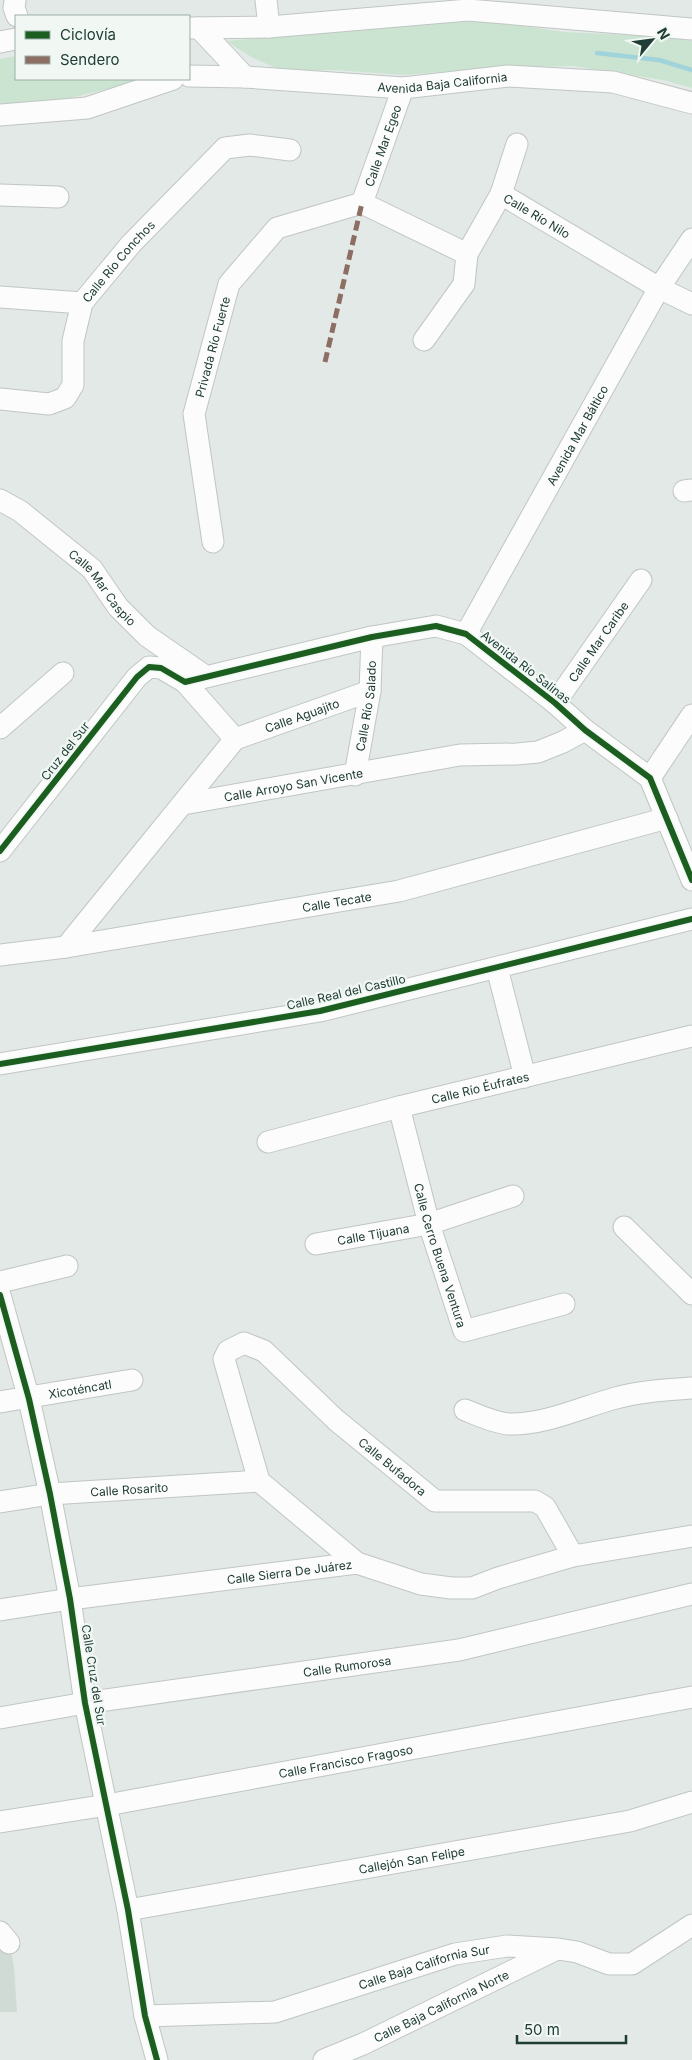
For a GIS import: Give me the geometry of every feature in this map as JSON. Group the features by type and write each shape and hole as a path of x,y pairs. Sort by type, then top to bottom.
{"street":[{"path":"266,0 269,27"},
{"path":"194,28 269,27 405,8 468,10 692,29"},
{"path":"194,28 246,77"},
{"path":"0,42 15,39"},
{"name":"Avenida Baja California","path":"190,76 246,77 403,88 508,76 614,82 692,103"},
{"path":"0,115 88,108 170,80"},
{"name":"Calle Mar Egeo","path":"362,203 403,88"},
{"path":"502,194 517,144"},
{"name":"Calle Río Conchos","path":"0,400 49,404 65,398 73,385 73,341 82,303 131,244 225,148 250,145 290,150"},
{"name":"Calle Río Nilo","path":"424,340 464,284 467,254 502,194 659,288 692,304"},
{"path":"0,195 58,196"},
{"path":"362,203 467,254"},
{"name":"Privada Río Fuerte","path":"213,542 194,414 230,284 277,228 362,203"},
{"name":"Avenida Mar Báltico","path":"466,634 659,288 692,239"},
{"path":"0,297 82,303"},
{"name":"Calle Mar Caspio","path":"0,500 20,511 92,569 118,608 195,679"},
{"name":"Calle Mar Caribe","path":"555,703 641,580"},
{"name":"Avenida Río Salinas","path":"195,679 372,637 436,626 466,634 555,703 585,730 650,778"},
{"name":"Calle Río Salado","path":"355,774 370,691 372,637"},
{"name":"Cruz del Sur","path":"0,851 137,677 149,667 162,668 195,679"},
{"path":"0,728 63,672"},
{"path":"66,947 235,739 195,679"},
{"name":"Calle Aguajito","path":"235,739 370,691"},
{"path":"692,716 684,736 650,778 692,880"},
{"name":"Calle Arroyo San Vicente","path":"183,804 460,755 538,752 563,742 585,730"},
{"name":"Calle Tecate","path":"0,955 66,947 399,891 667,818"},
{"name":"Calle Real del Castillo","path":"0,1064 320,1011 692,920"},
{"path":"497,968 525,1077"},
{"name":"Calle Río Éufrates","path":"268,1142 399,1107 692,1036"},
{"name":"Calle Cerro Buena Ventura","path":"399,1107 429,1224 464,1331 564,1304"},
{"name":"Calle Tijuana","path":"316,1244 429,1224 513,1196"},
{"path":"624,1227 692,1294"},
{"path":"0,1282 67,1266"},
{"name":"Calle Cruz del Sur","path":"0,1295 29,1399 50,1494 70,1599 86,1703 128,1910 145,2016 157,2060"},
{"name":"Calle Bufadora","path":"259,1481 224,1359 228,1351 244,1343 264,1351 336,1420 435,1501 535,1502 545,1507 572,1556"},
{"name":"Xicoténcatl","path":"0,1402 29,1399 132,1380"},
{"path":"465,1410 506,1424 521,1423 548,1418 619,1397 646,1392 692,1388"},
{"path":"259,1481 358,1563"},
{"name":"Calle Rosarito","path":"0,1502 50,1494 259,1481"},
{"name":"Calle Sierra De Juárez","path":"0,1610 70,1599 358,1563 420,1584 451,1588 472,1588 498,1578 572,1556 692,1536"},
{"name":"Calle Rumorosa","path":"0,1718 86,1703 459,1650 692,1594"},
{"name":"Calle Francisco Fragoso","path":"0,1822 107,1805 692,1697"},
{"name":"Callejón San Felipe","path":"128,1910 630,1821 692,1802"},
{"name":"Calle Baja California Sur","path":"145,2016 275,2012 455,1954 507,1946 558,1949 577,1952 609,1964 632,1964 692,1924"},
{"name":"Calle Baja California Norte","path":"324,2060 363,2044 558,1949"}],"shaded area":[{"path":"0,1923 8,1930 14,1968 17,2012 0,2012"}],"green space":[{"path":"482,20 564,32 669,37 692,41 692,88 663,80 573,66 488,68 403,75 337,70 283,71 253,58 226,41"},
{"path":"15,56 15,80 136,80 128,84 45,104 0,108 0,59"}],"waterway":[{"path":"597,53 659,60 692,70"}],"marked path":[{"path":"325,362 362,203"}],"cycle path":[{"path":"0,851 137,677 149,667 161,668 185,682 372,637 436,626 466,634 555,703 585,730 650,778 692,880"},
{"path":"0,1064 320,1011 692,919"},
{"path":"0,1295 29,1399 50,1494 70,1599 85,1703 128,1910 145,2016 157,2060"}]}
